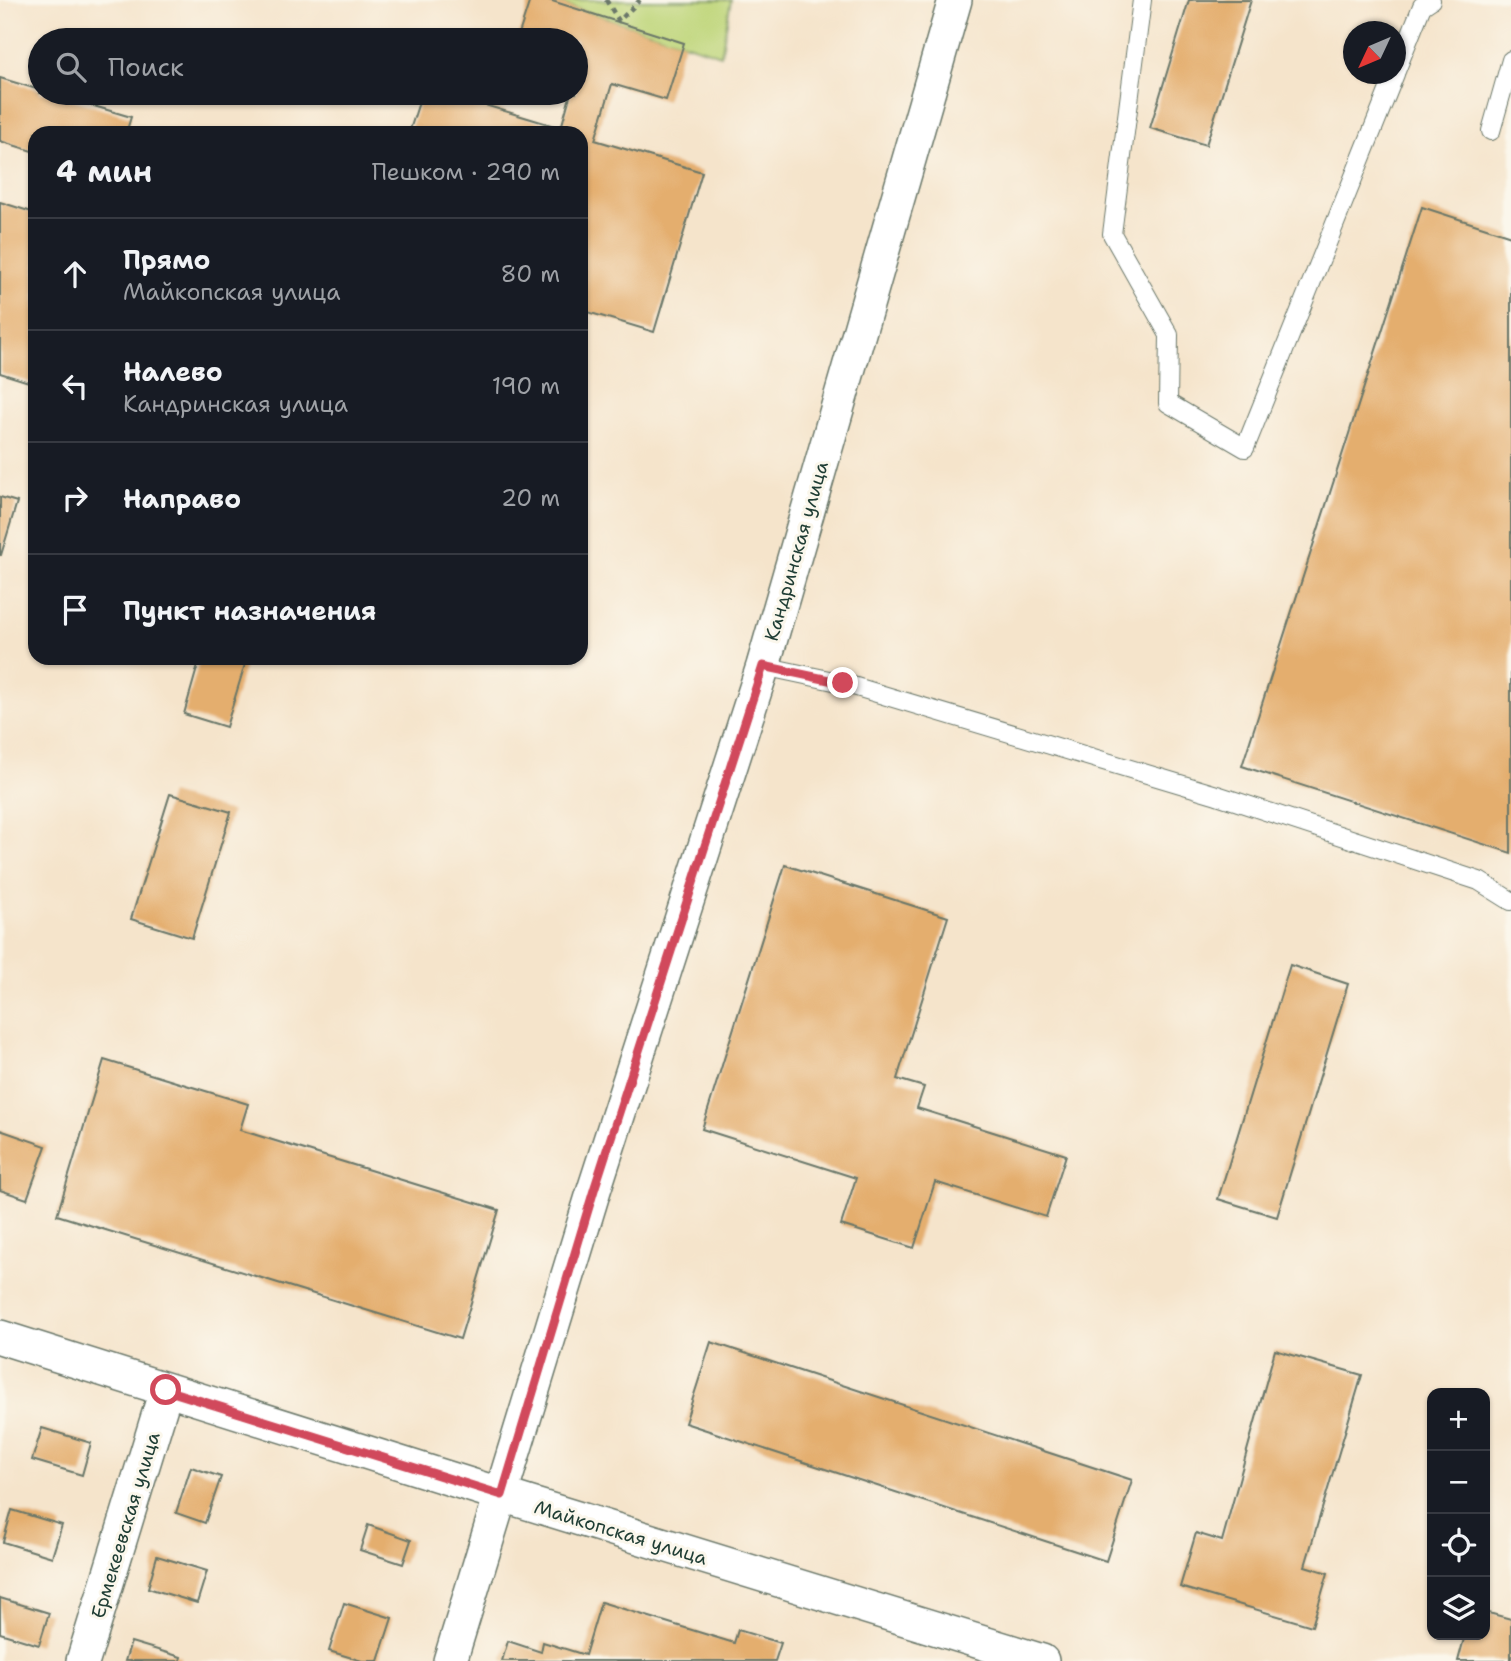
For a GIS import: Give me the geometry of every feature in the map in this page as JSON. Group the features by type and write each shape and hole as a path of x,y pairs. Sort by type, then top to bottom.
{"street":[{"name":"Кандринская улица","path":"450,1661 594,1190 763,666 955,0"},
{"name":"Майкопская улица","path":"0,1337 1042,1661"},
{"name":"Ермекеевская улица","path":"83,1661 166,1390"}],"lane":[{"path":"1142,0 1112,234 1169,335 1168,404 1245,448 1390,84"},
{"path":"1406,45 1422,6 1431,0"},
{"path":"1491,131 1511,60"},
{"path":"763,666 843,683 1217,795 1479,881 1511,901"}],"path":[{"path":"606,0 619,21 640,0"}],"green space":[{"path":"549,0 731,0 721,55"}],"building":[{"path":"530,0 549,0 684,43 666,100 612,84 595,140 702,172 654,332 588,312 588,126 562,126 568,105 588,105 588,28 521,28"},
{"path":"1189,0 1251,0 1206,145 1150,128"},
{"path":"0,78 28,86 28,105 90,105 131,117 128,126 28,126 28,150 0,141"},
{"path":"418,105 485,105 554,126 411,126"},
{"path":"0,202 28,211 28,382 0,373"},
{"path":"1422,207 1511,236 1511,853 1242,766"},
{"path":"0,497 17,502 1,555 0,555"},
{"path":"198,665 245,665 226,727 184,714"},
{"path":"170,794 231,812 192,938 131,919"},
{"path":"785,865 948,917 897,1079 924,1087 917,1108 1066,1155 1046,1217 935,1182 914,1248 841,1225 856,1178 702,1129"},
{"path":"1290,965 1348,984 1277,1217 1218,1199"},
{"path":"104,1060 248,1104 240,1130 499,1210 460,1339 57,1215"},
{"path":"0,1130 46,1146 27,1199 0,1190"},
{"path":"711,1342 1132,1480 1106,1561 685,1423"},
{"path":"1275,1350 1362,1375 1305,1566 1328,1573 1312,1626 1180,1587 1196,1533 1222,1541"},
{"path":"42,1428 91,1443 82,1475 32,1460"},
{"path":"191,1467 221,1477 205,1523 176,1513"},
{"path":"12,1510 62,1525 52,1557 3,1542"},
{"path":"368,1525 411,1540 403,1564 360,1550"},
{"path":"157,1556 207,1571 197,1603 148,1588"},
{"path":"0,1598 49,1613 39,1645 0,1633"},
{"path":"601,1602 734,1643 738,1630 781,1643 775,1661 502,1661 508,1641 541,1652 543,1642 585,1655"},
{"path":"344,1603 392,1618 378,1661 362,1661 329,1651"},
{"path":"1490,1613 1511,1619 1511,1661 1458,1661 1464,1640 1490,1640"},
{"path":"131,1642 181,1657 180,1661 125,1661"}],"route":[{"path":"166,1390 502,1495 594,1190 763,666 843,683"}]}
